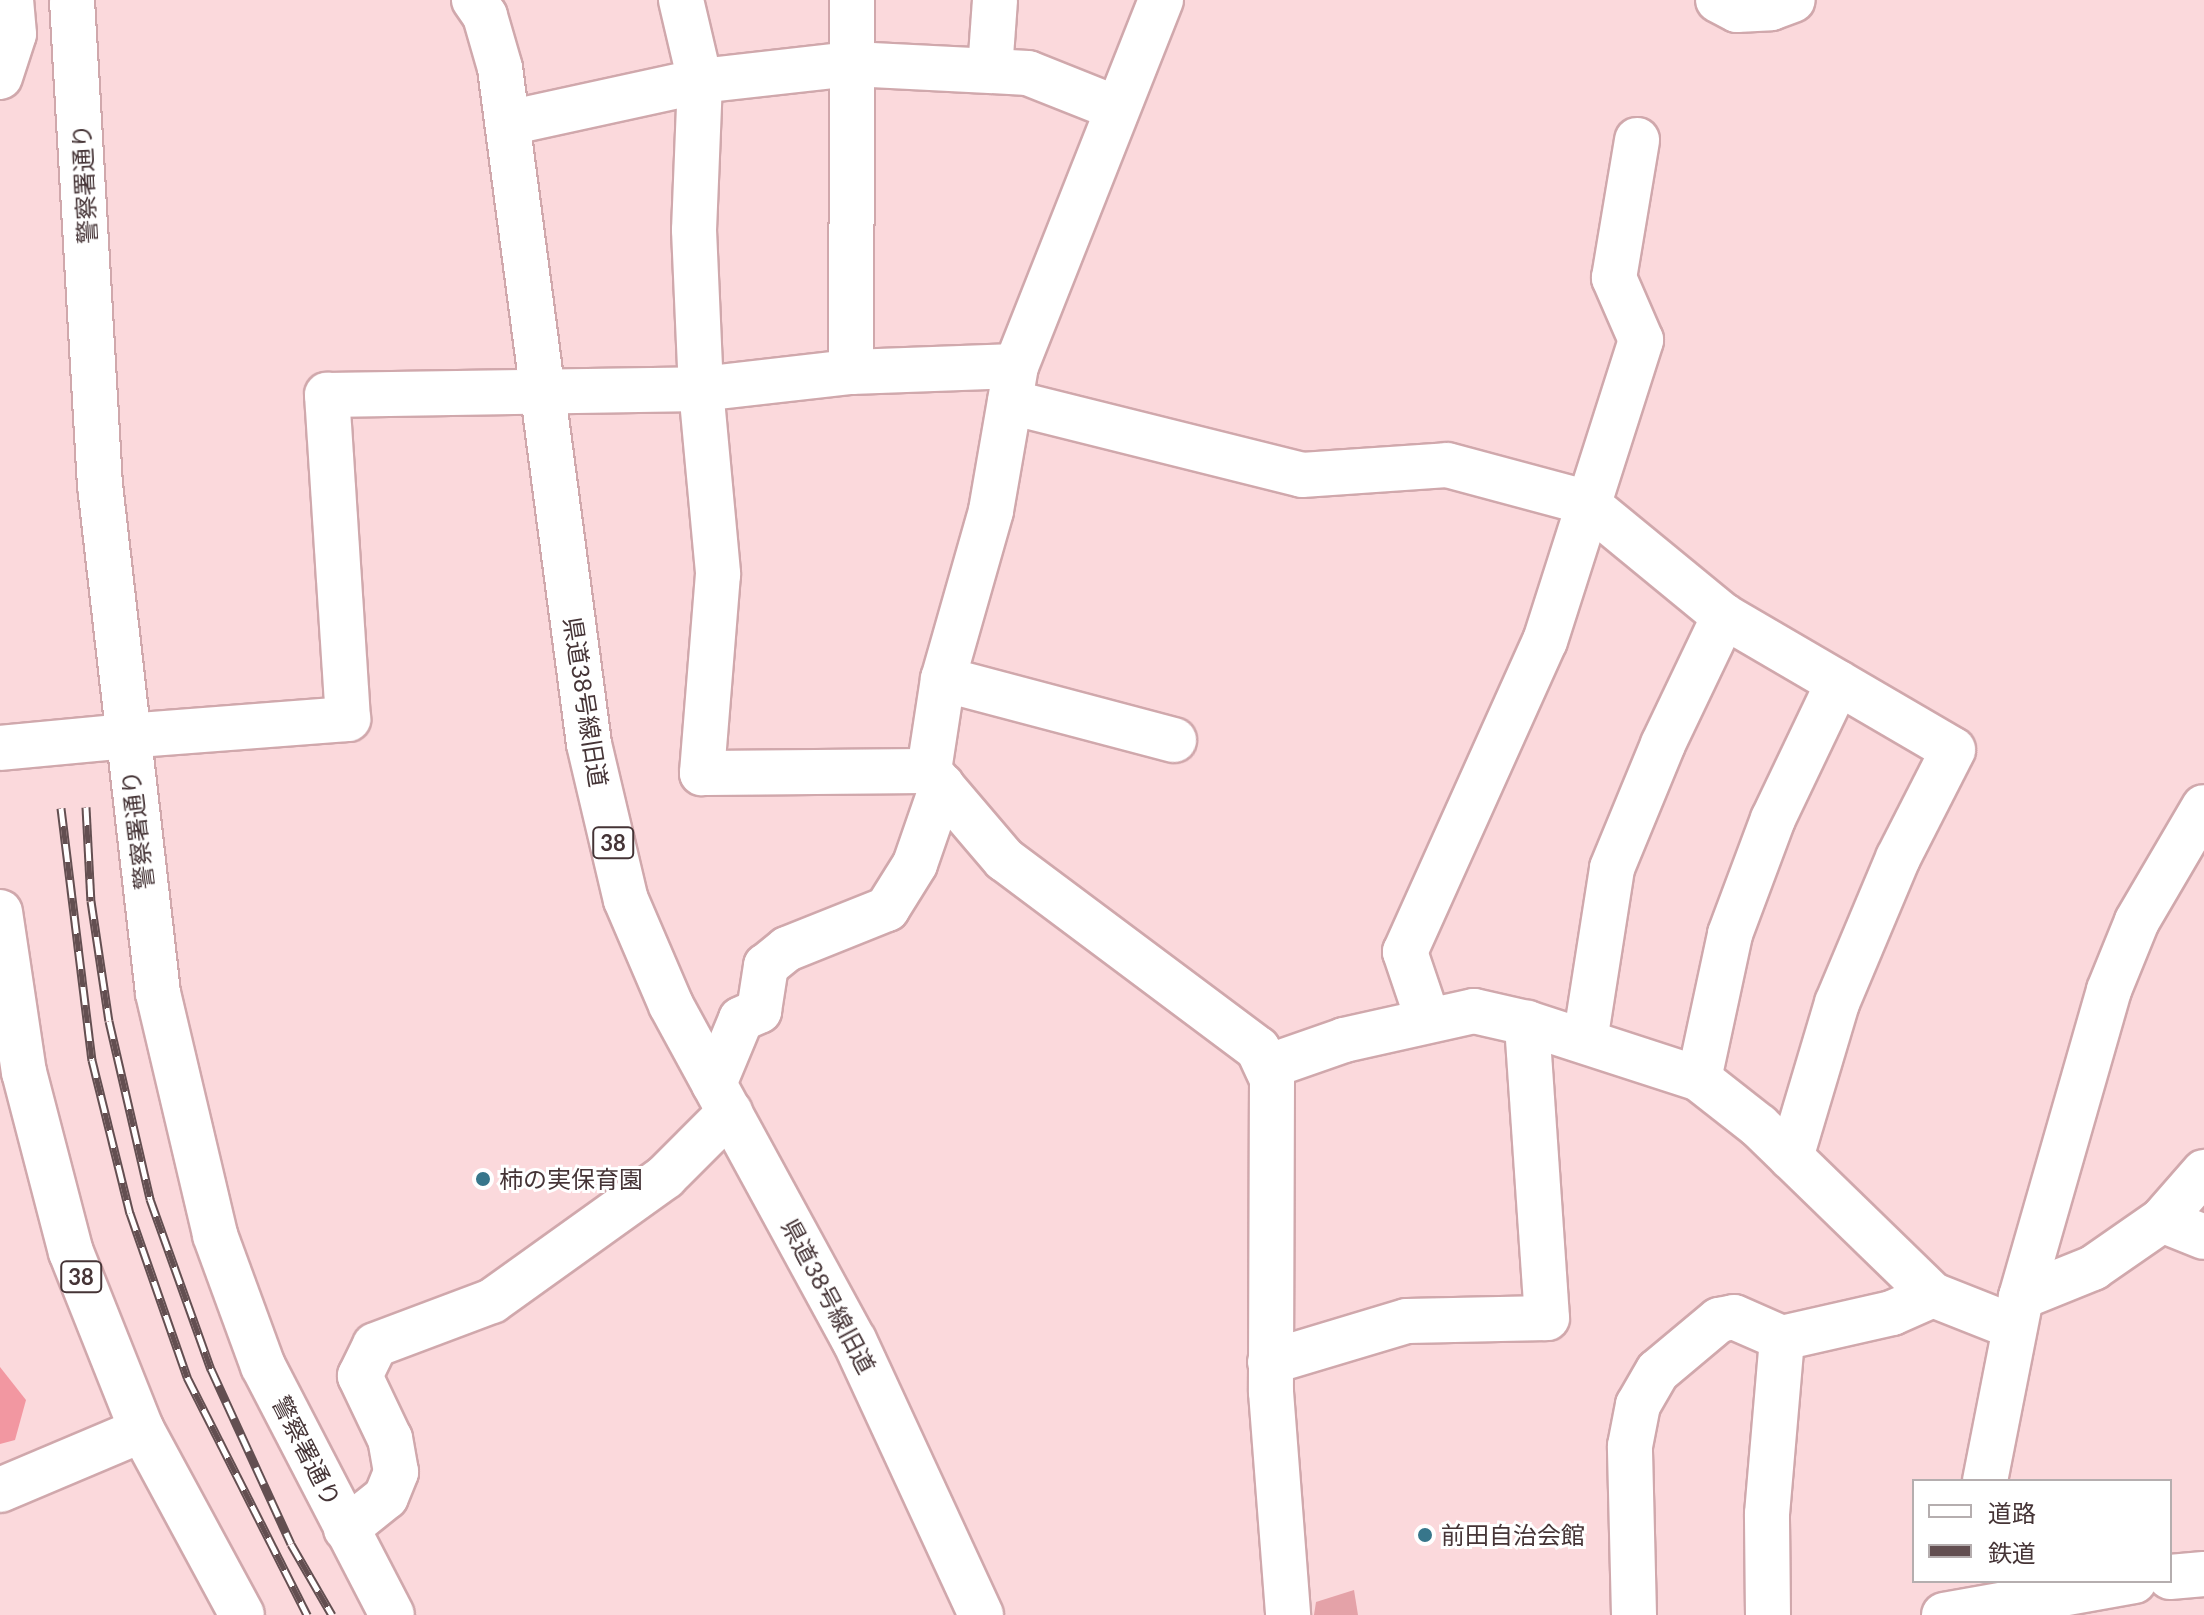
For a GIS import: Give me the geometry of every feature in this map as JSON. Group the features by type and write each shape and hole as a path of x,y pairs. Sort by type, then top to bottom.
{"street":[{"path":"0,77 12,17 41,0"},
{"name":"警察署通り","path":"72,0 100,485 126,736 158,993 215,1235 263,1366 392,1615"},
{"name":"県道38号線旧道","path":"474,0 485,16 500,68 538,335 541,392 589,744 626,900 671,1005 854,1340 981,1615"},
{"path":"681,0 700,81 694,230 701,389 718,574 702,773 935,779 1004,859 1258,1049 1272,1079 1270,1362 1288,1615"},
{"path":"851,372 852,0"},
{"path":"990,70 995,0"},
{"path":"346,1529 386,1497 396,1472 390,1439 360,1376 375,1345 492,1301 665,1177 722,1098 741,1019 759,1011 766,966 787,949 887,909 915,864 935,779 943,679 991,511 1013,384 1116,108 1161,0"},
{"path":"1718,0 1737,10 1771,8 1793,0"},
{"path":"508,123 700,81 852,64 1028,73 1116,108"},
{"path":"1428,1020 1405,952 1545,641 1585,502 1641,340 1614,278 1637,140"},
{"path":"0,748 348,719 327,395 701,389 851,372 1013,384 1302,475 1447,465 1585,502 1724,616 1953,750 1898,858 1837,1003 1791,1157"},
{"path":"1585,1041 1612,868 1663,744 1724,616"},
{"path":"943,679 1174,740"},
{"path":"1699,1079 1730,934 1773,819 1838,683"},
{"path":"1985,1479 2017,1312 2109,990 2137,921 2204,807"},
{"name":"38","path":"0,912 24,1072 71,1252 142,1430 242,1615"},
{"path":"1267,1067 1344,1040 1474,1011 1585,1041 1699,1079 1791,1157 1933,1295 2017,1312 2093,1268 2162,1220 2204,1172"},
{"path":"1270,1362 1407,1321 1547,1318 1527,1023"},
{"path":"2162,1220 2204,1237"},
{"path":"1634,1615 1630,1446 1638,1405 1658,1371 1719,1320 1734,1317 1782,1338 1892,1313 1933,1295"},
{"path":"1768,1615 1767,1514 1782,1338"},
{"path":"0,1490 142,1430"},
{"path":"2172,1577 2204,1574"},
{"path":"1968,1604 2120,1583"}],"shaded area":[{"path":"0,1367 26,1400 15,1440 0,1444"},
{"path":"1354,1590 1358,1615 1314,1615 1316,1602"}],"railway":[{"path":"86,807 91,901 109,1021 150,1199 211,1369 291,1544 332,1615"},
{"path":"61,808 92,1060 130,1213 187,1377 307,1615"}],"place":[{"name":"柿の実保育園","path":"483,1179"},
{"name":"前田自治会館","path":"1425,1535"}]}
